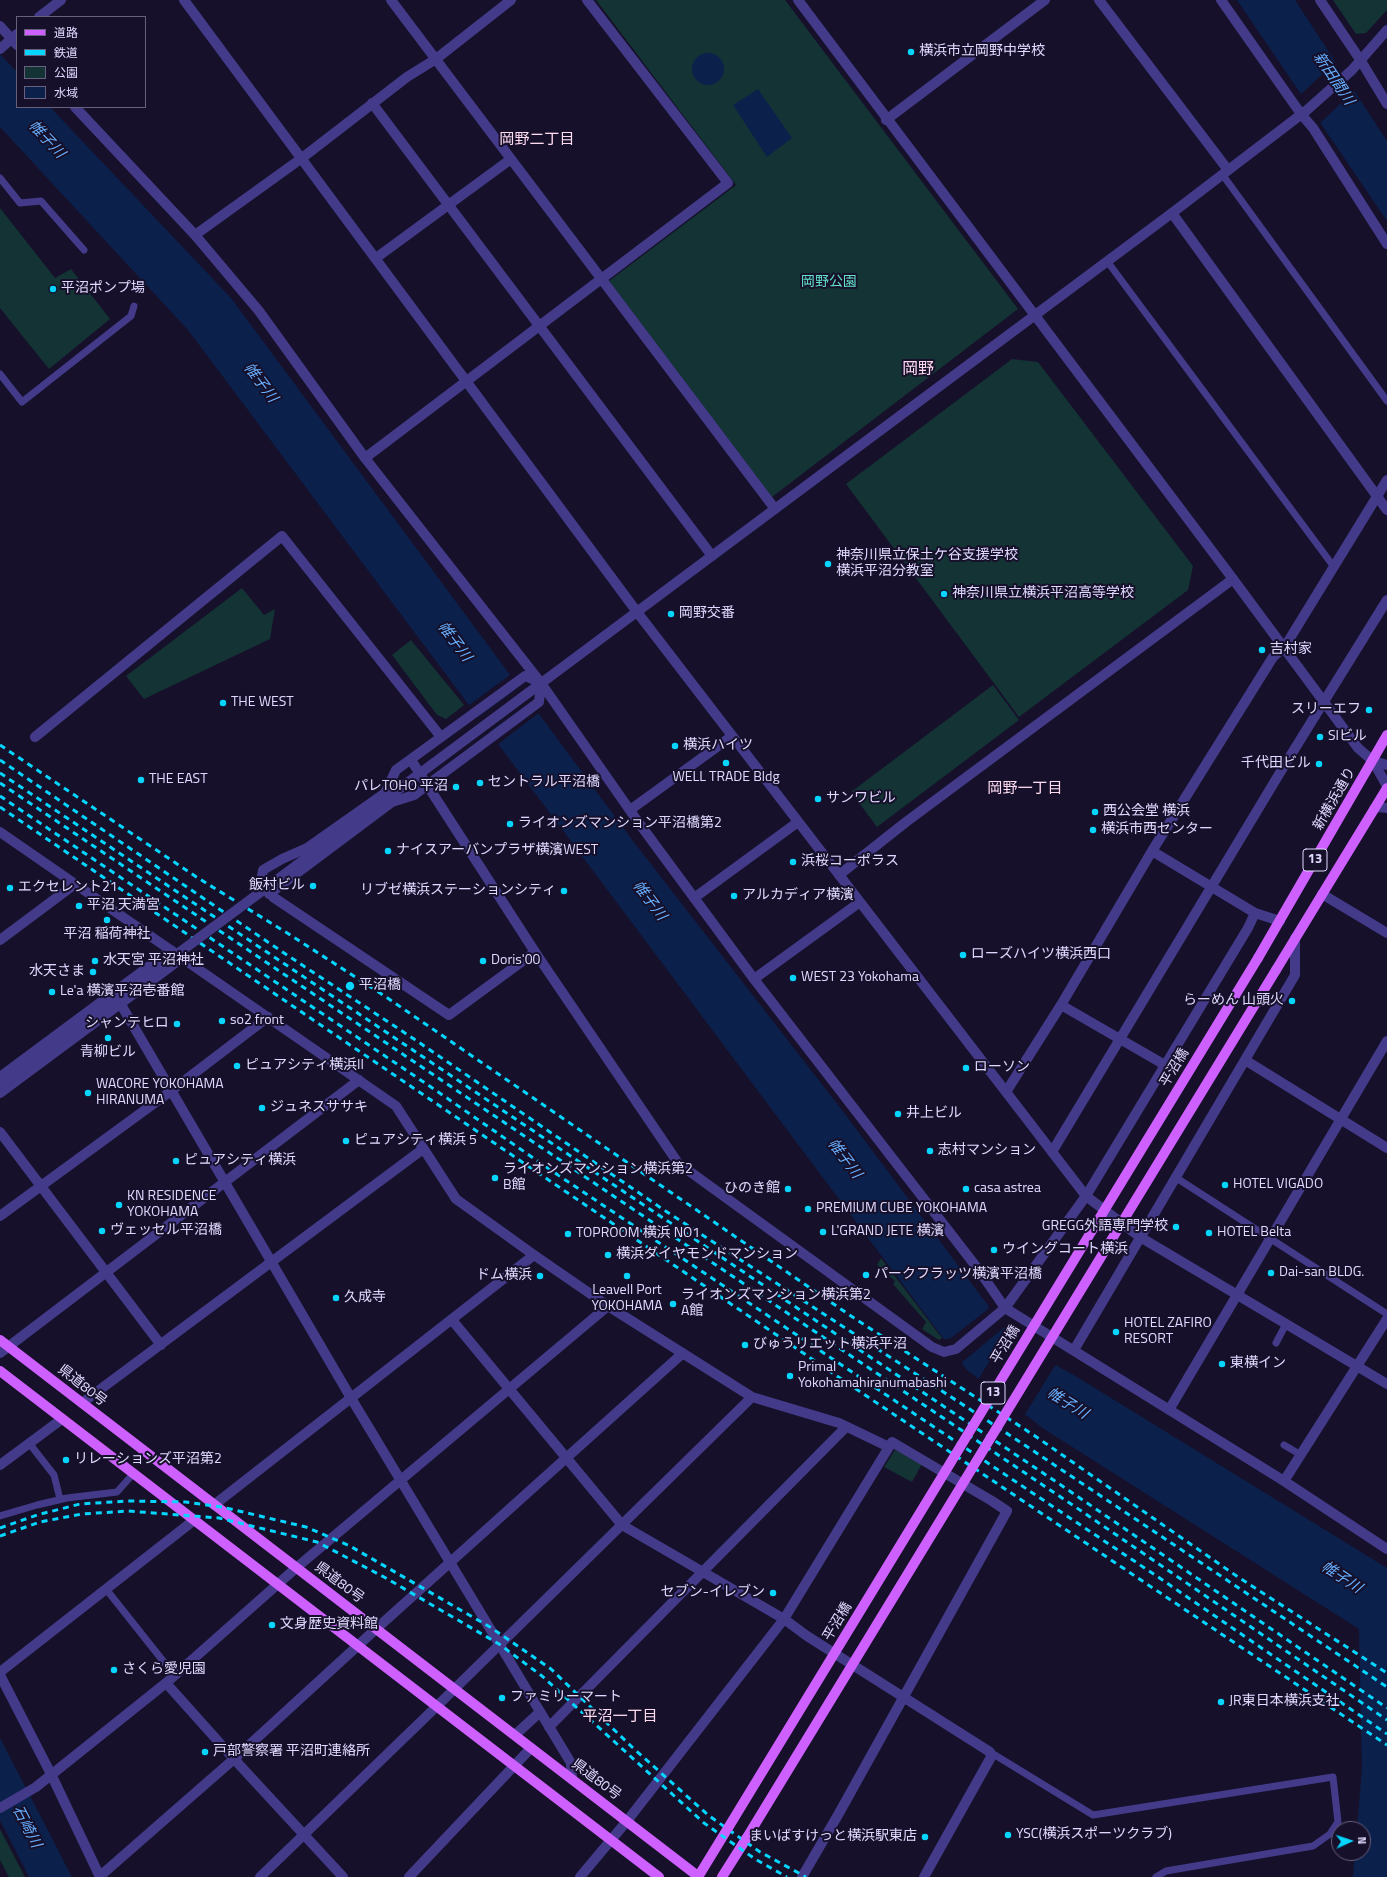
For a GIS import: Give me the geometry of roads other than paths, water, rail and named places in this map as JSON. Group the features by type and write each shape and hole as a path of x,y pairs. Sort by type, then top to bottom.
{"main road":[{"name":"新横浜通り","path":"1258,958 1387,736"},
{"name":"13","path":"722,1877 1387,787"},
{"name":"平沼橋","path":"698,1877 1258,958"},
{"name":"県道80号","path":"0,1340 698,1877"},
{"path":"0,1371 193,1521 659,1877"}],"street":[{"path":"40,16 61,0"},
{"path":"184,0 637,612 1086,1196 1140,1237 1387,1384"},
{"path":"391,0 775,509"},
{"path":"195,235 302,158 407,77 436,59 511,0"},
{"path":"365,458 602,280 728,183 587,0"},
{"path":"798,0 886,120 1233,578 1358,748 1373,761 1387,787"},
{"path":"886,120 1044,0"},
{"path":"1099,0 1225,172"},
{"path":"1221,0 1304,112 1387,244"},
{"path":"1320,0 1361,60 1387,104"},
{"path":"0,26 10,42"},
{"path":"0,1086 1172,213 1304,112 1352,70 1387,30"},
{"path":"372,103 712,556"},
{"path":"76,108 195,235 259,311 365,458 541,683 630,810 754,979 978,1269 1005,1308 1284,1481 1387,1548"},
{"path":"376,258 511,159"},
{"path":"1172,213 1376,497 1387,510"},
{"path":"1006,1092 1061,1005 1152,851 1273,657 1284,648 1387,480"},
{"path":"35,737 282,536 441,737"},
{"path":"839,876 906,822 1233,578"},
{"path":"1052,1152 1211,886 1387,600"},
{"path":"535,952 449,1015 269,894 260,882 263,870 282,859 307,848 385,793 396,770 525,676 541,683"},
{"path":"269,894 392,802 412,797 539,702 541,683"},
{"path":"630,810 732,736"},
{"path":"411,760 535,952 678,1163 932,1347 944,1352 956,1350 1005,1308 1086,1196 1248,928 1255,913"},
{"path":"1373,761 1387,765"},
{"path":"1374,810 1378,807 1387,808"},
{"path":"694,898 798,822"},
{"path":"0,832 396,1106 456,1199 534,1255 608,1306 752,1397 846,1427 889,1447"},
{"path":"1152,851 1255,913 1280,921"},
{"path":"0,940 75,884"},
{"path":"1322,894 1387,933"},
{"path":"754,979 860,902"},
{"path":"1074,1350 1295,975 1295,938"},
{"path":"0,1077 171,950"},
{"path":"0,1093 182,958"},
{"path":"117,991 120,1003 351,1398 571,1763 572,1779"},
{"path":"1061,1005 1165,1065"},
{"path":"0,1216 171,1091 268,1017"},
{"path":"1169,1410 1387,1041"},
{"path":"1245,1060 1387,1148"},
{"path":"0,1353 359,1080"},
{"path":"0,1132 160,1345"},
{"path":"82,1403 423,1149"},
{"path":"214,1505 534,1255"},
{"path":"0,1808 36,1787 166,1683 296,1568 608,1306"},
{"path":"1284,1481 1387,1319"},
{"path":"452,1320 568,1458 622,1525 784,1619 807,1636 904,1696 990,1752 991,1756 924,1877"},
{"path":"193,1521 0,1674 51,1774 100,1877 234,1759 683,1353"},
{"path":"260,1877 500,1645 752,1397"},
{"path":"0,1465 62,1419"},
{"path":"550,1727 846,1427"},
{"path":"580,1877 612,1841 784,1619 892,1442 992,1500 1007,1512 802,1877"},
{"path":"166,1683 343,1877"},
{"path":"515,1735 540,1712"},
{"path":"409,1877 515,1767 531,1748"}],"lane":[{"path":"1225,172 1387,401"},
{"path":"0,178 20,203 41,201 84,250"},
{"path":"1107,261 1334,567"},
{"path":"0,374 22,402 131,316 134,306"},
{"path":"1175,1177 1387,1314"},
{"path":"1276,1343 1286,1324"},
{"path":"29,1443 54,1475 60,1499"},
{"path":"1284,1445 1301,1455"},
{"path":"0,1516 60,1499 117,1492 133,1474"},
{"path":"106,1589 174,1676"},
{"path":"990,1752 1093,1815 1333,1778 1338,1822 1330,1834 1313,1846 1166,1871 1156,1877"}],"water":[{"name":"新田間川","path":"1237,0 1295,0 1387,141 1387,221"},
{"path":"705,53 711,53 721,60 724,69 723,75 717,82 711,85 705,85 695,78 692,72 692,66 699,56"},
{"name":"帷子川","path":"0,54 16,71 16,108 51,108 231,298 633,841 845,1114 1016,1343 1077,1377 1387,1568 1387,1877 1353,1877 1354,1861 1371,1861 1371,1821 1358,1821 1362,1768 1359,1629 1044,1429 967,1370 188,330 0,127"},
{"path":"758,89 792,138 767,157 733,105"},
{"name":"石崎川","path":"0,1738 72,1877 29,1877 0,1821"}],"railway":[{"path":"0,745 198,878 292,936 389,999 851,1316 1035,1436 1238,1577 1387,1673"},
{"path":"0,760 284,953 414,1039 664,1210 1014,1438 1387,1687"},
{"path":"0,773 1052,1479 1387,1708"},
{"path":"0,783 1074,1506 1387,1720"},
{"path":"0,796 428,1085 555,1173 1161,1579 1387,1734"},
{"path":"0,807 859,1391 1387,1745"},
{"path":"0,1528 37,1515 80,1504 128,1501 186,1502 222,1507 306,1527 350,1546 490,1627 551,1669 632,1747 708,1815 760,1852 806,1877"},
{"path":"0,1536 40,1522 82,1514 128,1511 219,1518 317,1542 384,1577 499,1644 542,1676 704,1823 755,1859 787,1877"}],"place":[{"name":"横浜市立岡野中学校","path":"911,52"},
{"name":"平沼ポンプ場","path":"53,289"},
{"name":"神奈川県立保土ケ谷支援学校 横浜平沼分教室","path":"828,564"},
{"name":"神奈川県立横浜平沼高等学校","path":"944,594"},
{"name":"岡野交番","path":"671,614"},
{"name":"吉村家","path":"1262,650"},
{"name":"THE WEST","path":"223,703"},
{"name":"スリーエフ","path":"1369,710"},
{"name":"SIビル","path":"1320,737"},
{"name":"横浜ハイツ","path":"675,746"},
{"name":"WELL TRADE Bldg","path":"726,763"},
{"name":"千代田ビル","path":"1319,764"},
{"name":"THE EAST","path":"141,780"},
{"name":"セントラル平沼橋","path":"480,783"},
{"name":"パレTOHO 平沼","path":"456,787"},
{"name":"サンワビル","path":"818,799"},
{"name":"西公会堂 横浜","path":"1095,812"},
{"name":"ライオンズマンション平沼橋第2","path":"510,824"},
{"name":"横浜市西センター","path":"1093,830"},
{"name":"ナイスアーバンプラザ横濱WEST","path":"388,851"},
{"name":"浜桜コーポラス","path":"793,862"},
{"name":"飯村ビル","path":"313,886"},
{"name":"エクセレント21","path":"10,888"},
{"name":"リブゼ横浜ステーションシティ","path":"564,891"},
{"name":"アルカディア横濱","path":"734,896"},
{"name":"平沼 天満宮","path":"79,906"},
{"name":"平沼 稲荷神社","path":"107,920"},
{"name":"ローズハイツ横浜西口","path":"963,955"},
{"name":"水天宮 平沼神社","path":"95,961"},
{"name":"Doris'00","path":"483,961"},
{"name":"水天さま","path":"93,972"},
{"name":"WEST 23 Yokohama","path":"793,978"},
{"name":"平沼橋","path":"350,986"},
{"name":"Le'a 横濱平沼壱番館","path":"52,992"},
{"name":"らーめん 山頭火","path":"1292,1001"},
{"name":"so2 front","path":"222,1021"},
{"name":"シャンテヒロ","path":"177,1024"},
{"name":"青柳ビル","path":"108,1038"},
{"name":"ピュアシティ横浜II","path":"237,1066"},
{"name":"ローソン","path":"966,1068"},
{"name":"WACORE YOKOHAMA HIRANUMA","path":"88,1093"},
{"name":"ジュネスササキ","path":"262,1108"},
{"name":"井上ビル","path":"898,1114"},
{"name":"ピュアシティ横浜 5","path":"346,1141"},
{"name":"志村マンション","path":"930,1151"},
{"name":"ピュアシティ横浜","path":"176,1161"},
{"name":"ライオンズマンション横浜第2 B館","path":"495,1178"},
{"name":"HOTEL VIGADO","path":"1225,1185"},
{"name":"ひのき館","path":"788,1189"},
{"name":"casa astrea","path":"966,1189"},
{"name":"KN RESIDENCE YOKOHAMA","path":"119,1205"},
{"name":"PREMIUM CUBE YOKOHAMA","path":"808,1209"},
{"name":"GREGG外語専門学校","path":"1176,1227"},
{"name":"ヴェッセル平沼橋","path":"102,1231"},
{"name":"L'GRAND JETE 横濱","path":"823,1232"},
{"name":"HOTEL Belta","path":"1209,1233"},
{"name":"TOPROOM 横浜 NO1","path":"568,1234"},
{"name":"ウイングコート横浜","path":"994,1250"},
{"name":"横浜ダイヤモンドマンション","path":"608,1255"},
{"name":"Dai-san BLDG.","path":"1271,1273"},
{"name":"パークフラッツ横濱平沼橋","path":"866,1275"},
{"name":"ドム横浜","path":"540,1276"},
{"name":"Leavell Port YOKOHAMA","path":"627,1276"},
{"name":"久成寺","path":"336,1298"},
{"name":"ライオンズマンション横浜第2 A館","path":"673,1304"},
{"name":"HOTEL ZAFIRO RESORT","path":"1116,1332"},
{"name":"びゅうリエット横浜平沼","path":"745,1345"},
{"name":"東横イン","path":"1222,1364"},
{"name":"Primal Yokohamahiranumabashi","path":"790,1376"},
{"name":"リレーションズ平沼第2","path":"66,1460"},
{"name":"セブン-イレブン","path":"773,1593"},
{"name":"文身歴史資料館","path":"272,1625"},
{"name":"さくら愛児園","path":"114,1670"},
{"name":"ファミリーマート","path":"502,1698"},
{"name":"JR東日本横浜支社","path":"1221,1702"},
{"name":"戸部警察署 平沼町連絡所","path":"205,1752"},
{"name":"YSC(横浜スポーツクラブ)","path":"1008,1835"},
{"name":"まいばすけっと横浜駅東店","path":"925,1837"}],"district":[{"name":"岡野二丁目","path":"537,140"},
{"name":"岡野","path":"918,370"},
{"name":"岡野一丁目","path":"1025,789"},
{"name":"平沼一丁目","path":"620,1717"}],"park label":[{"name":"岡野公園","path":"829,283"}]}
